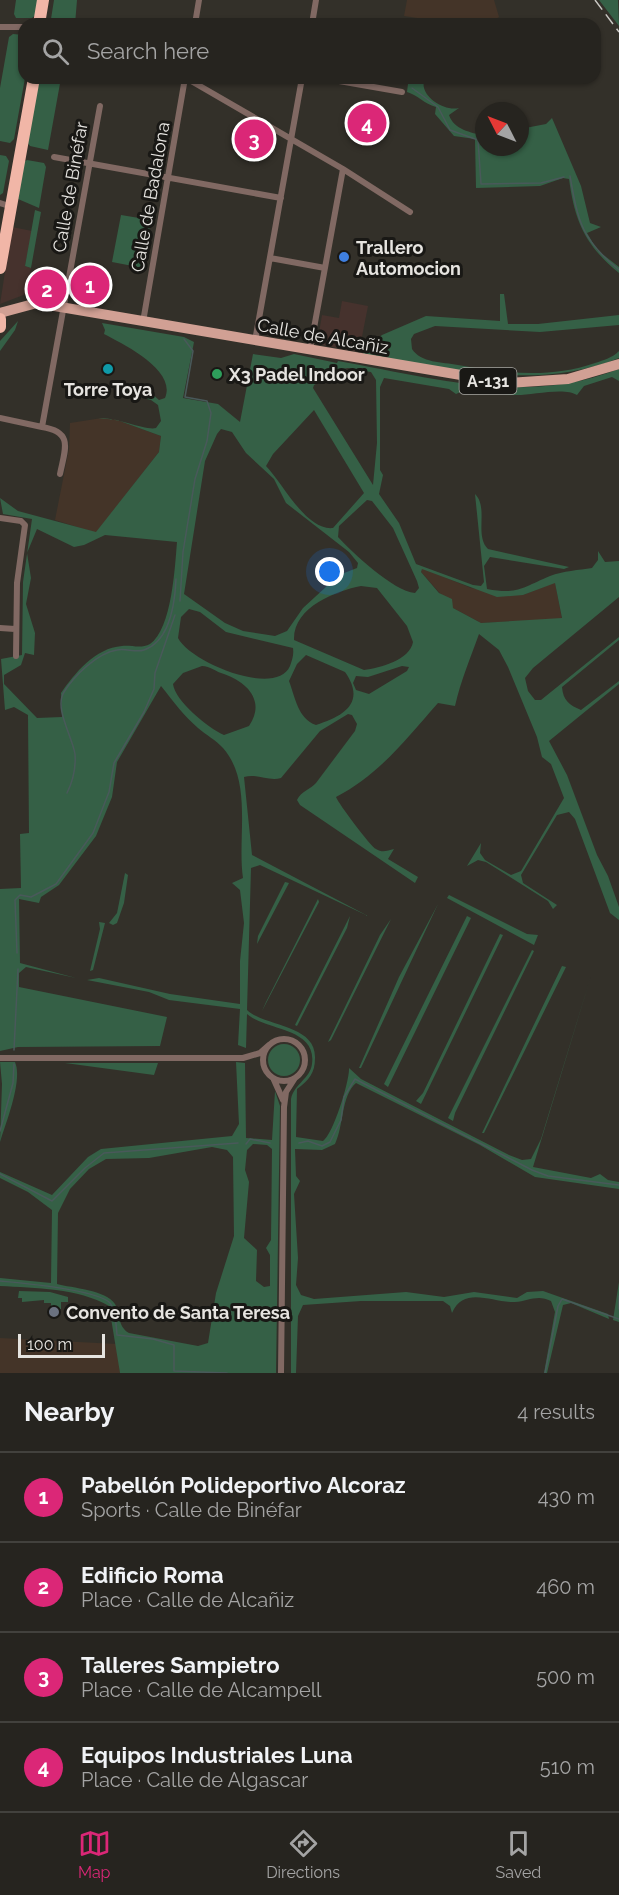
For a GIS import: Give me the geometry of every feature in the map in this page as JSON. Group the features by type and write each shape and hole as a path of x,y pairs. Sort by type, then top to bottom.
{"highway":[{"path":"40,18 43,0"},
{"path":"45,18 48,0"},
{"path":"0,238 3,204 28,84"},
{"path":"0,268 33,84"},
{"path":"0,319 0,327"}],"main road":[{"name":"Calle de Alcañiz","path":"0,314 34,303 508,383 568,380 619,364"},
{"path":"0,327 22,306"}],"street":[{"path":"196,18 199,0"},
{"path":"313,18 316,0"},
{"path":"0,27 18,27"},
{"name":"Calle de Badalona","path":"143,322 185,84"},
{"path":"196,84 343,169 410,212"},
{"path":"255,341 301,84"},
{"path":"356,84 402,92"},
{"name":"Calle de Binéfar","path":"42,428 100,106"},
{"path":"54,158 281,198"},
{"path":"310,351 343,169"},
{"path":"270,258 325,268"},
{"path":"0,418 57,430 64,437 66,446 60,474"},
{"path":"0,518 21,521 25,525 17,584 16,656"},
{"path":"0,628 15,629"},
{"path":"0,1059 243,1058 255,1055 269,1045 286,1039 302,1049 304,1067 286,1092 284,1107 280,1373"},
{"path":"266,1070 263,1059 269,1045"},
{"path":"243,1058 258,1063 273,1078 280,1088 284,1107"},
{"path":"273,1078 284,1081 295,1078"}],"shaded area":[{"path":"407,0 494,0 499,17 417,18 404,16"},
{"path":"12,227 32,231 25,266 31,268 26,294 0,304"},
{"path":"342,301 368,306 359,352 317,344 322,315 339,318"},
{"path":"102,418 117,420 161,436 159,452 96,533 55,520 69,449 70,423"},
{"path":"422,568 471,588 523,595 555,582 562,619 481,623 453,608 421,572"},
{"path":"0,1338 117,1344 120,1373 0,1373"}],"green space":[{"path":"16,0 39,0 36,15 32,18 16,18 14,14"},
{"path":"54,0 77,0 76,18 51,18"},
{"path":"599,0 618,0 619,26"},
{"path":"18,34 18,84 24,84 14,139 10,143 0,141 0,88 9,37"},
{"path":"38,84 60,84 48,150 30,146 27,142"},
{"path":"408,84 424,84 428,96 433,101 453,109 459,108 449,115 451,120 463,130 475,133 475,139 454,136 435,114 436,107 407,92"},
{"path":"552,118 581,186 590,223 601,227 587,233 597,250 619,267 619,273 598,253 584,232 578,220 569,179 563,178 540,186 476,188 475,156 529,156 529,127 546,124"},
{"path":"0,155 6,156 9,161 3,193 0,195"},
{"path":"27,160 44,163 46,167 39,208 18,199 24,162"},
{"path":"35,210 41,212 31,268 25,266"},
{"path":"121,215 151,220 143,268 112,262"},
{"path":"500,294 504,294 508,324 538,324 619,315 619,325 540,332 435,326 414,334 411,339 412,349 421,357 432,361 526,373 578,368 608,358 619,351 619,358 587,368 556,374 524,375 460,370 363,354 364,350 382,335 426,316 500,321"},
{"path":"18,321 15,330 0,351 0,341"},
{"path":"102,323 184,337 194,342 183,398 218,404 240,422 253,354 281,358 294,354 444,381 514,387 549,386 584,380 619,369 619,381 612,377 584,386 577,395 557,391 517,395 476,391 456,394 449,389 384,378 380,387 380,470 383,475 379,494 399,523 416,564 481,586 484,582 475,494 481,507 482,536 488,549 569,567 564,569 490,557 484,566 487,589 514,590 527,587 555,574 592,568 598,560 598,551 605,562 619,561 619,597 533,668 525,678 528,691 535,700 541,700 619,637 619,640 562,687 567,702 581,710 619,681 619,684 549,741 567,775 597,855 608,876 619,907 619,920 610,913 575,819 569,812 557,815 521,875 523,883 557,905 553,909 548,901 486,862 478,860 467,866 481,843 480,853 485,860 511,875 521,871 564,798 551,764 542,757 537,737 508,667 499,650 479,634 455,706 438,703 379,767 336,797 373,846 382,851 394,849 388,859 418,877 415,883 300,805 297,800 316,783 355,731 357,724 352,715 348,714 320,731 281,778 244,777 252,855 368,916 260,865 251,868 247,1010 255,1016 299,1032 313,1047 315,1058 310,1076 297,1089 296,1137 323,1141 327,1137 340,1107 349,1068 361,1079 509,1155 522,1160 531,1159 541,1139 591,976 533,1167 591,1178 600,1174 608,1180 619,1182 619,1189 535,1177 480,1145 356,1083 345,1103 335,1144 322,1150 295,1149 296,1176 300,1181 294,1194 298,1258 296,1285 301,1295 314,1299 406,1292 444,1297 474,1292 517,1298 527,1292 543,1291 608,1314 609,1319 571,1303 563,1305 547,1373 544,1373 555,1312 551,1301 537,1298 506,1302 471,1297 457,1305 452,1313 450,1306 443,1301 361,1301 303,1305 298,1316 296,1373 291,1373 291,1099 295,1089 311,1069 311,1052 307,1043 299,1036 255,1020 247,1014 246,1048 238,1045 240,1009 169,1000 149,992 87,980 99,978 170,994 240,1004 240,961 244,923 240,890 232,883 243,878 242,811 238,777 223,748 188,718 161,686 117,762 112,797 96,836 59,885 41,897 39,903 19,899 20,963 76,978 26,967 19,973 19,987 167,1017 160,1046 18,1047 0,1051 0,889 21,888 20,834 29,833 28,715 14,707 5,710 1,659 22,655 23,582 27,553 31,578 26,604 35,633 34,655 25,653 21,665 4,675 4,684 37,718 62,717 61,693 79,670 95,656 112,648 150,644 163,625 171,596 177,542 105,535 74,547 37,529 27,552 32,519 3,514 0,498 18,511 96,532 159,452 161,436 120,421 145,428 156,428 161,421 158,405 151,400 120,392 142,385 159,400 165,398 167,388 163,378 146,359 104,334","holes":["348,368 371,372 376,380 377,443 373,485 313,388 314,385","314,410 364,493 333,528 323,527 304,514 266,466 273,454","221,429 232,432 246,453 274,479 286,503 349,552 358,563 357,568 339,575 303,608 287,631 275,636 243,631 225,623 184,594 205,461","367,500 372,501 393,528 419,588 415,593 406,591 385,579 338,537 339,526","422,569 497,597 523,595 555,583 562,618 481,623 453,608 452,599 439,593 421,572","361,586 377,588 407,626 413,642 411,648 393,662 364,670 294,640 301,618 318,602","189,609 200,612 226,632 293,648 293,657 290,666 282,675 252,678 215,666 186,647 178,638 181,617","306,655 345,672 353,692 353,700 343,712 316,725 305,718 295,700 289,681 297,664","202,666 210,668 246,687 255,701 254,717 249,726 224,735 193,713 175,691 173,684 183,673","402,666 409,667 407,671 369,694 356,690 353,683 356,676 368,677"]},
{"path":"125,873 128,875 124,903 117,923 113,925 109,923 117,913"},
{"path":"285,882 289,883 257,944 258,936"},
{"path":"449,895 527,934 538,935 534,945 447,898"},
{"path":"318,899 319,902 262,1011 266,1002"},
{"path":"438,904 361,1068 359,1068 399,977"},
{"path":"350,916 347,928 297,1026 295,1025"},
{"path":"467,916 471,918 388,1087 384,1084"},
{"path":"391,919 331,1040 328,1042 380,935"},
{"path":"99,922 105,923 93,970 90,971 100,929"},
{"path":"500,934 503,935 421,1104 416,1101 423,1093"},
{"path":"532,950 534,951 453,1121 448,1118"},
{"path":"562,966 566,967 482,1133"},
{"path":"284,1044 295,1049 300,1060 295,1071 284,1076 273,1071 268,1060 273,1049"},
{"path":"0,1062 15,1062 17,1079 13,1101 0,1142 2,1084"},
{"path":"236,1062 245,1063 246,1138 272,1140 275,1091 280,1106 276,1373 120,1373 109,1306 70,1292 0,1286 0,1278 51,1283 52,1210 28,1192 0,1178 0,1172 52,1195 88,1157 101,1149 232,1136 239,1124","holes":["253,1144 267,1145 272,1149 271,1240 266,1248 270,1255 270,1286 264,1287 256,1281 257,1250 244,1238 249,1182 245,1170 247,1150","212,1147 227,1150 233,1157 234,1236 216,1293 208,1343 198,1346 129,1333 123,1327 117,1308 111,1299 88,1290 57,1284 58,1213 70,1189 89,1169 106,1159 149,1158"]},
{"path":"65,1063 158,1063 154,1075"},
{"path":"619,1282 619,1322 613,1320"},
{"path":"19,1291 50,1292 68,1297 68,1302 61,1302 61,1309 51,1309 51,1303 44,1303 44,1300 22,1302 22,1298 18,1298"}],"waterway":[{"path":"412,88 438,107 450,130 478,140 481,184 541,183 564,177"},
{"path":"570,176 579,218 589,239 619,270"},
{"path":"180,601 183,552 195,479 207,441 211,413 207,401 185,397 193,351 184,339"},
{"path":"67,793 74,774 75,754 62,714 61,699 64,692 80,672 94,660 109,652 144,650 160,638 172,609 176,579"},
{"path":"17,953 15,900 20,895 31,897 56,884 93,833 109,792 114,763 144,712 154,689 155,673 175,615"},
{"path":"14,1050 18,969"},
{"path":"0,1131 13,1083 14,1064"},
{"path":"299,1143 308,1141 322,1146 330,1142 341,1120 344,1097 355,1079 532,1170 548,1176 619,1185"},
{"path":"246,1144 250,1139 270,1143"},
{"path":"0,1174 52,1201 85,1168 104,1153 238,1143"},
{"path":"0,1281 75,1290 102,1298 110,1303 113,1310 117,1335 153,1339 174,1345 174,1371 227,1373"},
{"path":"619,1296 619,1309"},
{"path":"545,1373 558,1306 562,1299 619,1319"}],"railway":[{"path":"595,0 619,32"}],"place":[{"name":"Equipos Industriales Luna","path":"367,123"},
{"name":"Talleres Sampietro","path":"254,139"},
{"name":"Trallero Automocion","path":"344,257"},
{"name":"Pabellón Polideportivo Alcoraz","path":"90,285"},
{"name":"Edificio Roma","path":"47,289"},
{"name":"Torre Toya","path":"108,369"},
{"name":"X3 Padel Indoor","path":"217,374"},
{"name":"Convento de Santa Teresa","path":"54,1312"}]}
